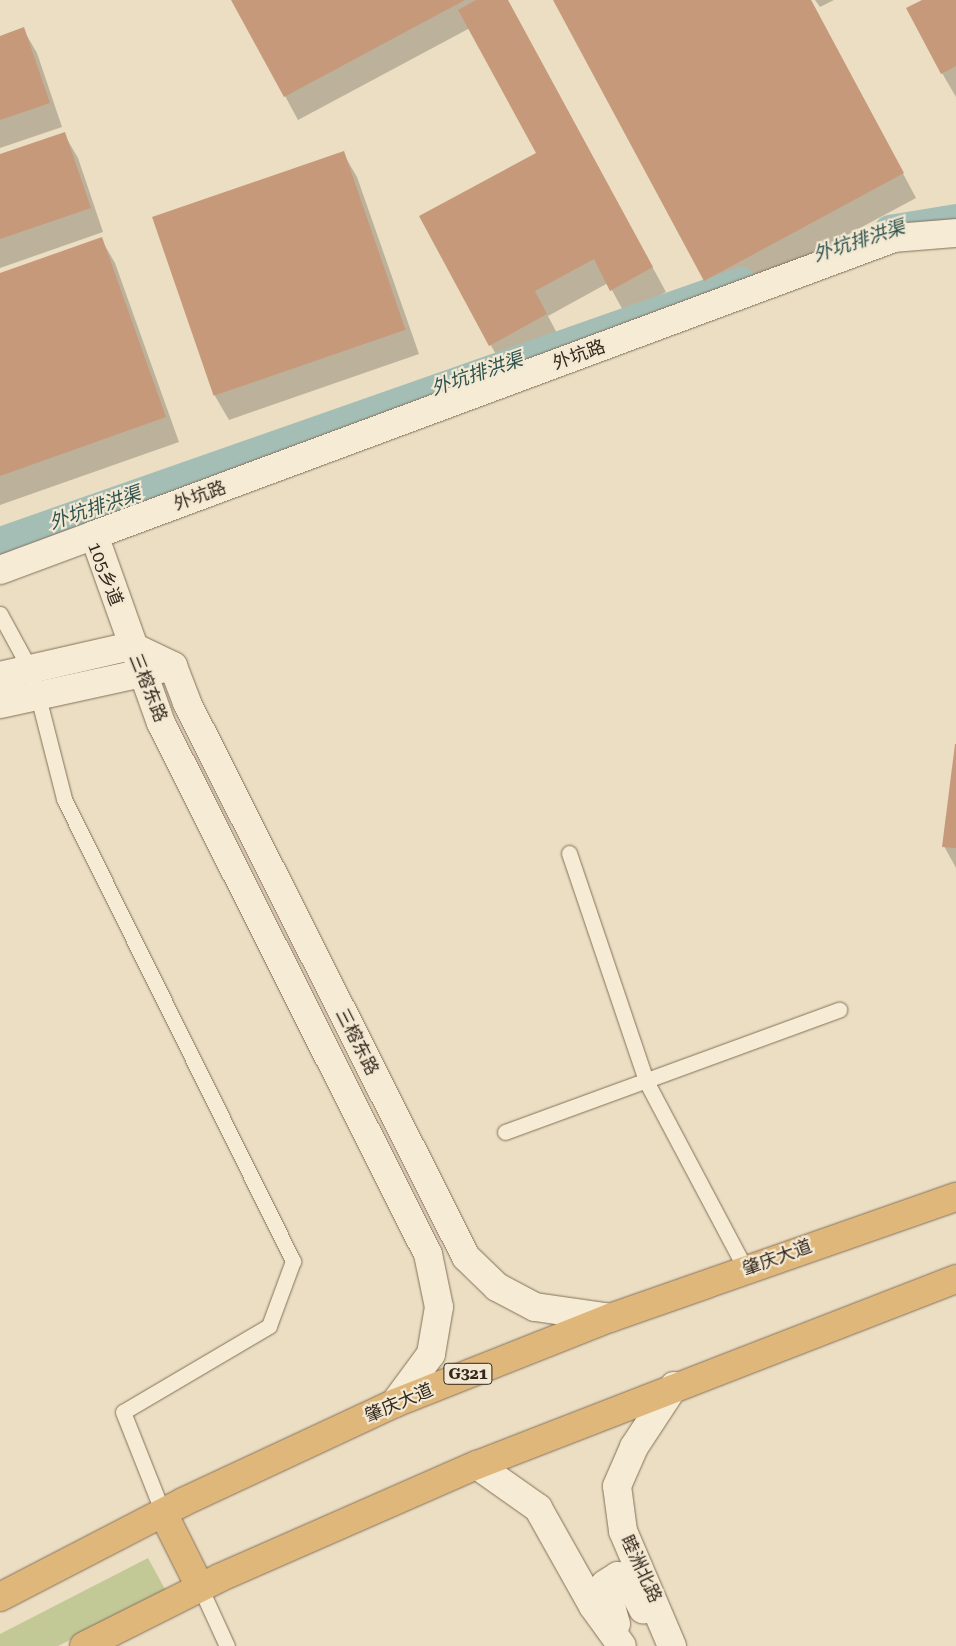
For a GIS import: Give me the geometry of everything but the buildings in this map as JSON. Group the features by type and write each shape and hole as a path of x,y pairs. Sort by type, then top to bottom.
{"highway":[{"name":"肇庆大道","path":"0,1596 163,1513 395,1403 610,1318 956,1197"},
{"path":"84,1646 200,1587 476,1465 674,1386 956,1279"},
{"path":"163,1513 200,1587"}],"street":[{"name":"外坑路","path":"94,536 894,238 956,233"},
{"name":"105乡道","path":"0,570 94,536 131,646"},
{"name":"三榕东路","path":"131,646 173,666 187,703 466,1257 497,1288 535,1307 610,1318"},
{"name":"三榕东路","path":"131,646 161,723 428,1254 439,1307 430,1354 395,1403"},
{"path":"0,704 36,685 131,646"},
{"path":"0,676 36,685 142,674 173,666"},
{"name":"睦洲北路","path":"669,1639 622,1530 617,1486 634,1447 674,1386"},
{"path":"476,1465 538,1508 593,1606 623,1646"},
{"path":"623,1646 605,1584 618,1576 628,1580 650,1624 669,1639"}],"lane":[{"path":"0,614 36,685 64,799 293,1261 269,1326 123,1412 163,1513"},
{"path":"569,854 646,1081 746,1270"},
{"path":"506,1132 839,1010"},
{"path":"200,1587 227,1646"}],"green space":[{"path":"148,1558 166,1591 58,1646 0,1646 0,1634"}],"waterway":[{"name":"外坑排洪渠","path":"889,229 956,218"},
{"name":"外坑排洪渠","path":"0,541 742,281"}]}
